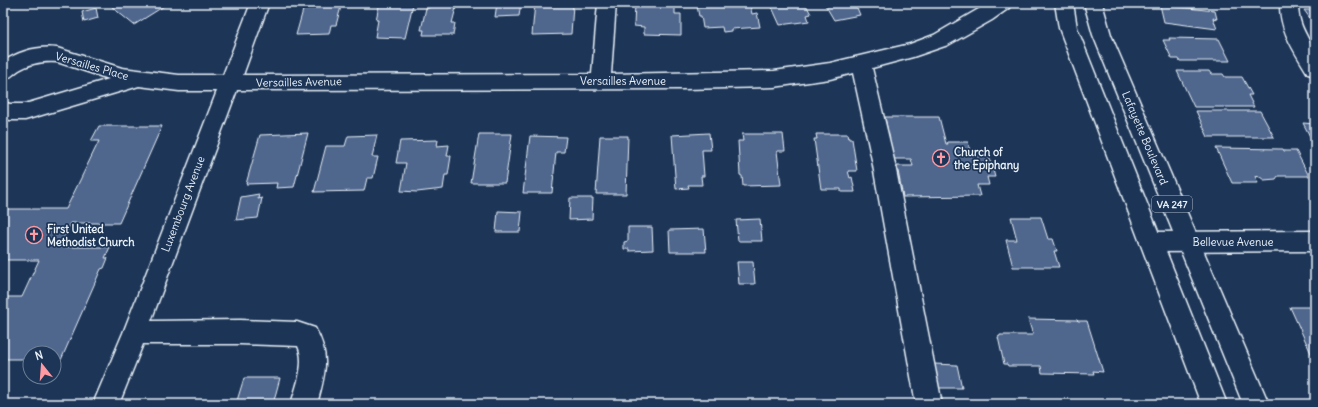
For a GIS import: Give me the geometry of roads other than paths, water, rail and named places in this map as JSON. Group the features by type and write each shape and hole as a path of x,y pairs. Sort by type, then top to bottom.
{"street":[{"name":"Luxembourg Avenue","path":"106,404 135,333 260,3"},
{"path":"601,81 607,3"},
{"name":"Versailles Avenue","path":"229,83 685,81 774,78 862,64 913,50 941,40 985,15 1002,3"},
{"name":"VA 247","path":"1064,3 1068,28 1214,404"},
{"path":"1289,3 1288,11 1291,24 1315,69"},
{"name":"Lafayette Boulevard","path":"1091,5 1102,35 1256,404"},
{"name":"Versailles Place","path":"3,73 20,61 35,55 50,54 122,76 137,79 179,83 229,83"},
{"path":"862,64 883,160 929,404"},
{"name":"Versailles Place","path":"3,110 10,112 25,112 137,79"},
{"name":"Bellevue Avenue","path":"1150,242 1315,241"},
{"path":"135,333 240,332 297,334 306,336 311,342 313,372 304,404"}],"place":[{"name":"Church of the Epiphany","path":"941,158"},
{"name":"First United Methodist Church","path":"34,235"}]}
